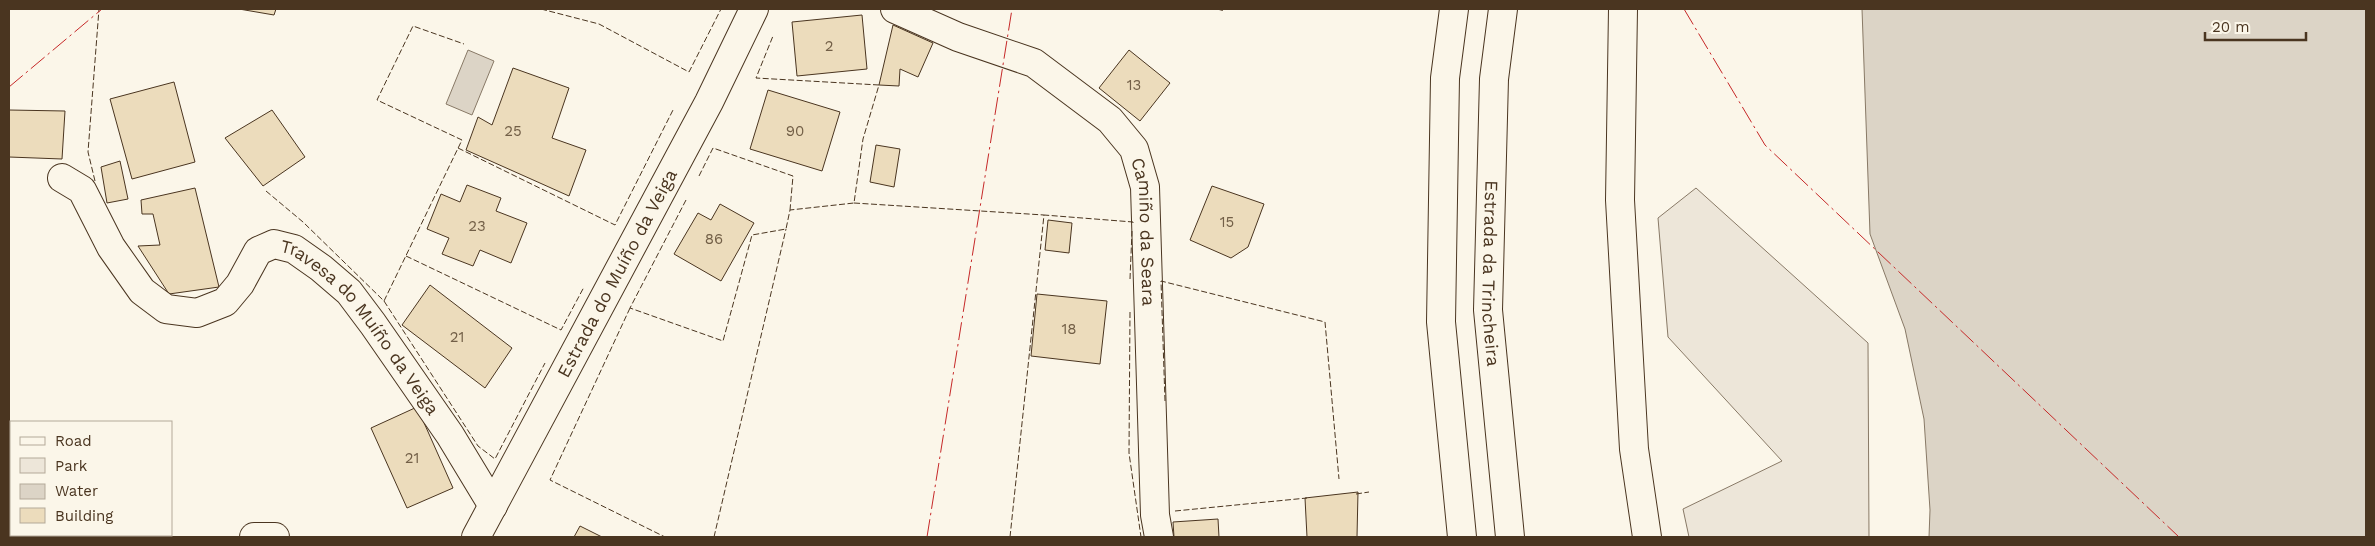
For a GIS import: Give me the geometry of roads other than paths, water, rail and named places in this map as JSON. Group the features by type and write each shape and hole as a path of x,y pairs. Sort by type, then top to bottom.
{"main road":[{"name":"Estrada do Muíño da Veiga","path":"476,537 709,102 754,9"},
{"name":"Camiño da Seara","path":"895,9 958,37 1034,63 1110,120 1134,148 1145,186 1155,514 1159,537"},
{"path":"1454,9 1445,78 1441,322 1462,537"},
{"name":"Estrada da Trincheira","path":"1503,9 1494,79 1488,310 1510,537"},
{"path":"1623,9 1620,200 1634,449 1647,537"},
{"name":"Travesa do Muíño da Veiga","path":"62,178 82,190 111,247 142,291 166,309 197,314 225,302 240,284 258,251 274,244 294,249 321,268 349,292 373,324 450,435 493,506"},
{"path":"254,537 275,537"}],"water":[{"path":"1862,9 2366,9 2366,537 1929,537 1930,510 1924,419 1905,329 1870,234"},
{"path":"468,50 494,61 472,115 446,104"}]}
